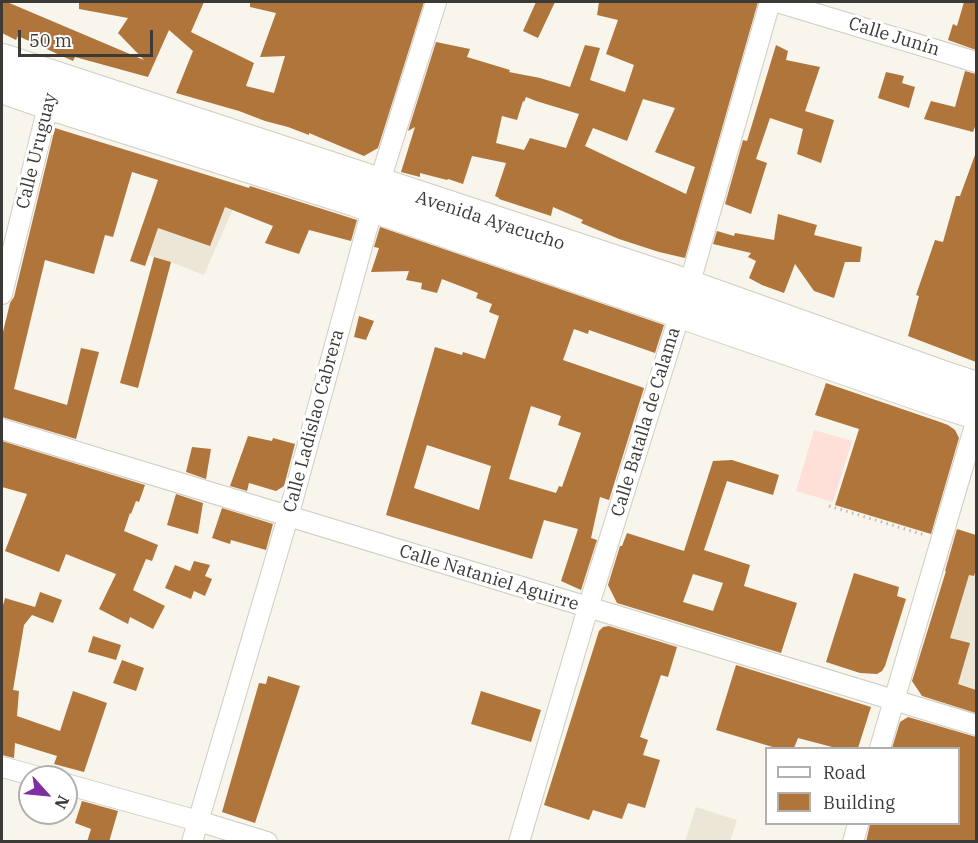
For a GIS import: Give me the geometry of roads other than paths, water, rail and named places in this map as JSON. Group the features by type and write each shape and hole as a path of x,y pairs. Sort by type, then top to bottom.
{"main road":[{"name":"Avenida Ayacucho","path":"2,60 52,90 376,195 684,299 976,388"},
{"name":"Avenida Ayacucho","path":"2,87 52,90"},
{"name":"Avenida Ayacucho","path":"684,299 936,400 976,413"}],"street":[{"name":"Calle Ladislao Cabrera","path":"192,842 288,517 376,195 436,2"},
{"name":"Calle Batalla de Calama","path":"519,842 588,608 684,299 770,2"},
{"name":"Calle Junín","path":"777,2 976,62"},
{"name":"Calle Uruguay","path":"2,294 52,90"},
{"path":"880,747 976,422"},
{"name":"Calle Nataniel Aguirre","path":"2,429 976,725"},
{"path":"2,766 18,771"},
{"path":"78,787 267,842"},
{"path":"853,842 858,825"}]}
